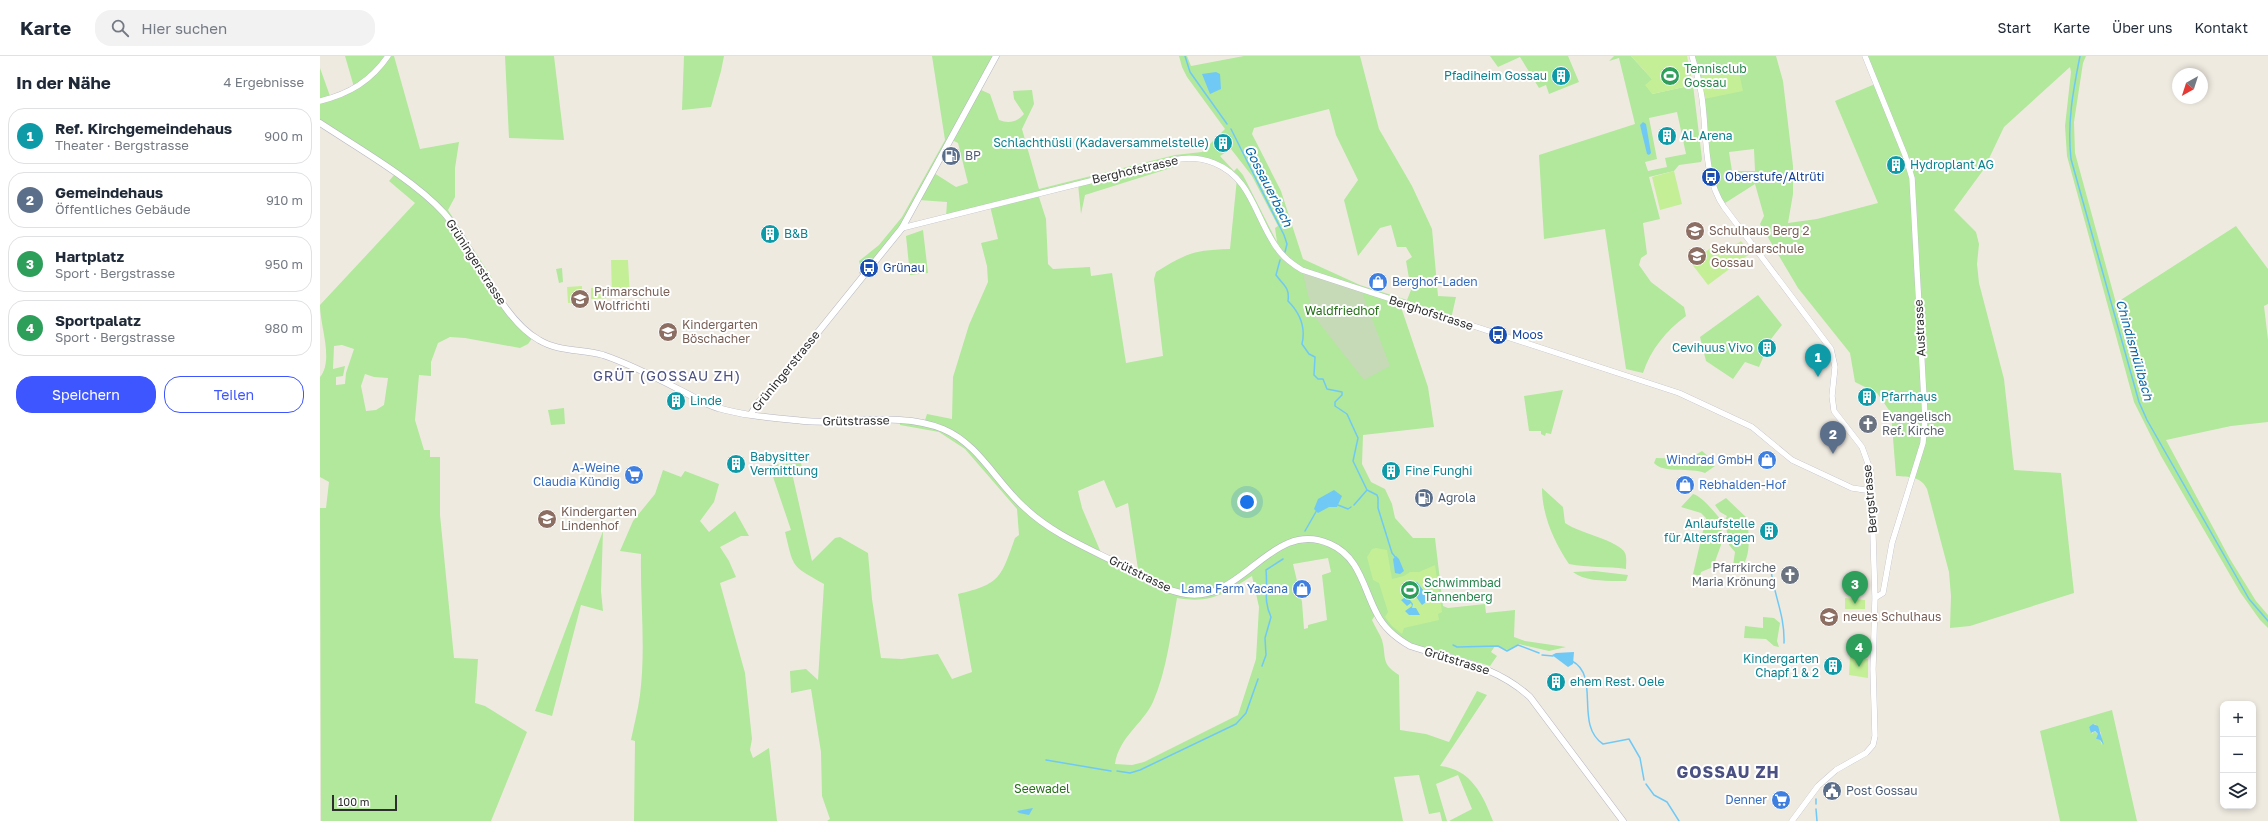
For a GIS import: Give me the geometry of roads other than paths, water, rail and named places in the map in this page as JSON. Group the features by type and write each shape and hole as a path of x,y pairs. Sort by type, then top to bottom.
{"main road":[{"name":"Grüningerstrasse","path":"320,123 417,189 444,213 512,316 533,337 557,348 602,355 656,378 713,406 751,414 758,403 773,388 902,228 996,56"},
{"name":"Grütstrasse","path":"751,414 835,423 900,420 941,428 966,443 1015,498 1050,528 1156,584 1179,593 1197,595 1223,589 1266,556 1290,542 1307,538 1317,539 1335,546 1349,557 1359,571 1377,614 1383,624 1399,640 1410,646 1495,672 1518,686 1530,697 1623,821"}],"street":[{"path":"320,101 360,86 373,74 388,56"},
{"name":"Bergstrasse","path":"1692,56 1702,98 1711,176 1719,200 1831,349 1835,362 1832,396 1833,408 1839,419 1864,452 1869,464 1872,491 1875,598 1873,669 1875,736 1870,749 1857,759 1836,770 1822,781 1807,798 1792,821"},
{"name":"Austrasse","path":"1865,56 1905,155 1912,178 1924,418 1923,443 1892,543 1884,592 1875,598"},
{"name":"Berghofstrasse","path":"902,228 1174,160 1195,158 1206,160 1224,167 1238,178 1251,197 1276,247 1289,261 1302,270 1679,393 1752,427 1792,460 1852,488 1872,491"}],"water":[{"path":"1216,72 1220,74 1221,89 1210,94 1202,74"},
{"path":"1643,122 1646,124 1651,153 1649,155 1647,154 1640,125"},
{"path":"1334,490 1342,496 1337,507 1329,507 1318,513 1314,509 1318,499"},
{"path":"1396,556 1399,559 1404,571 1400,574 1395,573 1393,559"},
{"path":"1417,582 1430,599 1422,605 1409,587"},
{"path":"1407,596 1413,604 1412,608 1416,608 1420,615 1409,615 1405,611 1412,606 1411,603 1407,606 1401,600"},
{"path":"1574,652 1573,664 1568,667 1552,655 1556,653"},
{"path":"2093,724 2098,726 2104,745 2100,740 2096,739 2098,734 2095,731 2091,733 2089,727"},
{"path":"1033,808 1029,815 1019,813 1017,811"}],"waterway":[{"name":"Gossauerbach","path":"1185,56 1190,72 1227,124"},
{"name":"Chindismülibach","path":"2080,56 2070,120 2071,159 2139,402 2147,420 2249,599 2268,621"},
{"name":"Gossauerbach","path":"1231,129 1284,235 1287,244 1285,252"},
{"name":"Gossauerbach","path":"1280,260 1276,275 1287,289 1288,301 1301,320 1303,332 1302,344 1309,354 1315,357 1314,375 1318,379 1323,379 1327,389 1342,392 1342,395 1335,402 1335,406 1347,414 1358,438 1353,461 1367,490 1377,495 1378,508 1392,553 1396,558"},
{"path":"1354,505 1367,490"},
{"path":"1338,505 1348,509 1351,507"},
{"path":"1305,531 1317,510"},
{"path":"1262,666 1266,655 1265,638 1271,617 1266,600 1266,570 1283,559"},
{"path":"1771,570 1783,623 1784,643"},
{"name":"Gossauerbach","path":"1453,645 1457,647 1498,646 1507,651 1518,645 1539,653"},
{"name":"Gossauerbach","path":"1542,655 1553,656"},
{"name":"Gossauerbach","path":"1572,661 1580,668 1585,678 1590,725 1595,736 1603,744 1629,739 1640,758 1644,780"},
{"path":"1117,771 1130,773 1140,770 1236,724 1246,713 1258,679"},
{"path":"1046,760 1111,771"},
{"name":"Gossauerbach","path":"1646,784 1654,795 1667,802 1679,821"},
{"path":"1816,799 1816,804"},
{"path":"1816,809 1817,821"}],"place":[{"name":"Pfadiheim Gossau","path":"1561,76"},
{"name":"Tennisclub Gossau","path":"1670,76"},
{"name":"AL Arena","path":"1667,136"},
{"name":"Schlachthüsli (Kadaversammelstelle)","path":"1223,143"},
{"name":"BP","path":"951,156"},
{"name":"Hydroplant AG","path":"1896,165"},
{"name":"Oberstufe/Altrüti","path":"1711,177"},
{"name":"Schulhaus Berg 2","path":"1695,231"},
{"name":"B&B","path":"770,234"},
{"name":"Sekundarschule Gossau","path":"1697,256"},
{"name":"Grünau","path":"869,268"},
{"name":"Berghof-Laden","path":"1378,282"},
{"name":"Primarschule Wolfrichti","path":"580,299"},
{"name":"Kindergarten Böschacher","path":"668,332"},
{"name":"Moos","path":"1498,335"},
{"name":"Cevihuus Vivo","path":"1767,348"},
{"name":"Ref. Kirchgemeindehaus","path":"1818,377"},
{"name":"Pfarrhaus","path":"1867,397"},
{"name":"Linde","path":"676,401"},
{"name":"Evangelisch Ref. Kirche","path":"1868,424"},
{"name":"Gemeindehaus","path":"1833,454"},
{"name":"Windrad GmbH","path":"1767,460"},
{"name":"Babysitter Vermittlung","path":"736,464"},
{"name":"Fine Funghi","path":"1391,471"},
{"name":"A-Weine Claudia Kündig","path":"634,475"},
{"name":"Rebhalden-Hof","path":"1685,485"},
{"name":"Agrola","path":"1424,498"},
{"name":"Kindergarten Lindenhof","path":"547,519"},
{"name":"Anlaufstelle für Altersfragen","path":"1769,531"},
{"name":"Pfarrkirche Maria Krönung","path":"1790,575"},
{"name":"Lama Farm Yacana","path":"1302,589"},
{"name":"Schwimmbad Tannenberg","path":"1410,590"},
{"name":"Hartplatz","path":"1855,604"},
{"name":"neues Schulhaus","path":"1829,617"},
{"name":"Kindergarten Chapf 1 & 2","path":"1833,666"},
{"name":"Sportpalatz","path":"1859,667"},
{"name":"ehem Rest. Oele","path":"1556,682"},
{"name":"Post Gossau","path":"1832,791"},
{"name":"Denner","path":"1781,800"}],"district":[{"name":"GRÜT (GOSSAU ZH)","path":"667,376"},
{"name":"GOSSAU ZH","path":"1728,772"}],"park label":[{"name":"Waldfriedhof","path":"1342,311"},
{"name":"Seewadel","path":"1042,789"}]}
